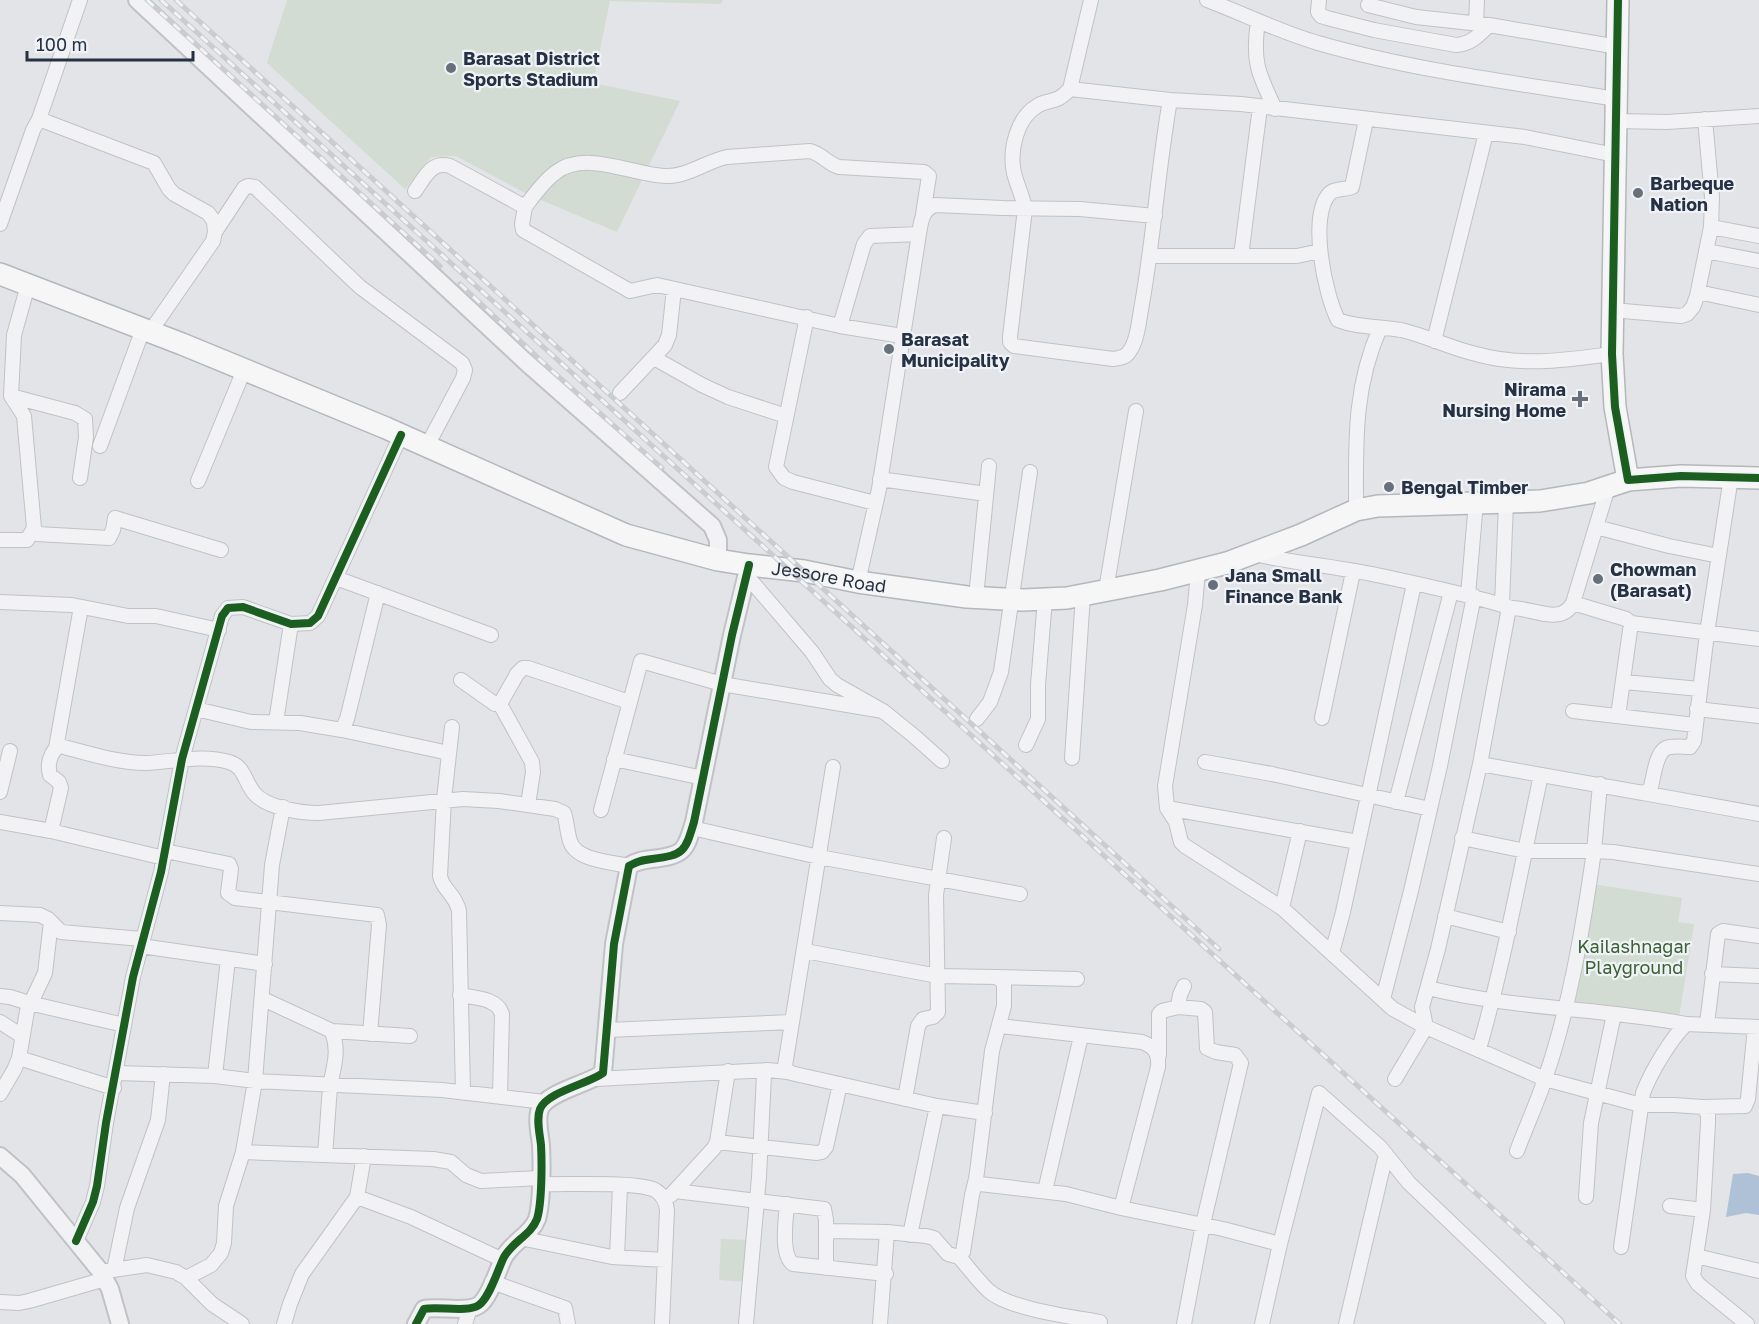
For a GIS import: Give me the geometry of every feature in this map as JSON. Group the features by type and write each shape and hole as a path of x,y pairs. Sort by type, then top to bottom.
{"highway":[{"path":"1618,0 1612,354 1615,407 1628,480 1681,476 1759,478"},
{"name":"Jessore Road","path":"0,274 147,331 401,435 626,535 718,560 748,571 804,571 858,582 972,597 1045,599 1083,595 1198,571 1254,554 1356,510 1396,504 1540,501 1569,498 1628,480"}],"street":[{"path":"0,224 80,0"},
{"path":"137,0 527,363 712,526 718,540 718,560"},
{"path":"1091,0 1070,89 1059,98 1039,104 1026,113 1019,126 1013,151 1014,173 1022,193 1025,209 1010,337 1010,342 1014,346 1113,359 1122,358 1128,354 1137,331 1150,256 1161,151 1170,100"},
{"path":"1207,0 1241,6 1258,21 1319,44 1409,65 1616,99"},
{"path":"1318,0 1318,12 1321,16 1361,27 1456,45 1466,44 1475,39 1482,24 1477,0"},
{"path":"1361,27 1368,3 1416,17 1482,24 1618,47"},
{"path":"1258,21 1256,62 1259,74 1275,108"},
{"path":"1070,89 1275,108 1525,137 1616,154"},
{"path":"1241,256 1260,107"},
{"path":"1615,121 1667,122 1759,116"},
{"path":"39,119 149,160 158,166 169,189 174,194 208,213 214,221 213,241 147,331 100,446"},
{"path":"1612,310 1681,316 1687,314 1693,307 1711,227 1712,197 1705,119"},
{"path":"1366,120 1352,187 1346,190 1334,190 1325,201 1320,234 1321,268 1331,306 1338,320 1350,325 1400,330 1476,354 1526,362 1556,362 1612,354"},
{"path":"1434,340 1486,133"},
{"path":"858,582 880,479 929,177 924,172 839,167 816,152 810,151 715,159 674,176 591,163 577,163 555,172 525,207 522,224 524,230 630,291 657,285 840,326 902,336"},
{"path":"415,191 435,166 442,164 450,166 525,207"},
{"path":"215,232 244,188 255,187 360,287 462,363 465,370 463,378 427,447"},
{"path":"922,216 928,208 936,205 1080,209 1155,216"},
{"path":"1711,227 1759,236"},
{"path":"840,326 864,244 870,236 919,234"},
{"path":"1150,256 1297,256 1320,251"},
{"path":"1706,251 1759,261"},
{"path":"9,402 14,335 28,285"},
{"path":"620,393 666,345 674,289"},
{"path":"1698,292 1759,305"},
{"path":"807,317 777,467 784,478 793,482 875,503"},
{"path":"1356,510 1356,420 1363,380 1372,346 1380,328"},
{"path":"654,358 702,386 786,416"},
{"path":"198,481 244,370"},
{"path":"9,402 75,413 86,419 86,437 80,478"},
{"path":"9,402 24,416 34,528 37,534 109,538 115,518 221,550"},
{"path":"1106,590 1136,411"},
{"path":"76,1240 93,1202 97,1186 124,1025 142,942 165,854 182,759 222,616 228,608 235,606 291,624 310,623 318,616 401,435"},
{"path":"972,597 989,466"},
{"path":"977,719 990,702 1002,672 1030,472"},
{"path":"1643,793 1650,790 1662,750 1667,747 1690,747 1694,741 1707,633 1731,477"},
{"path":"880,479 986,494"},
{"path":"1254,554 1294,563 1385,577 1471,596 1507,607 1562,615 1569,611 1573,603 1608,487"},
{"path":"1383,999 1431,809 1471,596 1476,502"},
{"path":"1395,1079 1426,1027 1422,1007 1480,764 1506,620 1506,502"},
{"path":"1596,526 1669,546 1719,556"},
{"path":"0,540 27,540 34,528"},
{"path":"416,1324 424,1309 467,1316 486,1296 508,1249 527,1233 536,1220 542,1150 540,1109 545,1102 603,1074 614,944 629,866 636,861 671,857 681,853 688,843 748,571"},
{"path":"748,571 812,652 830,679 883,711 942,761"},
{"path":"1198,571 1195,605 1166,786 1167,807 1176,822 1181,842 1185,846 1282,908 1394,1009 1426,1027 1545,1079 1641,1106 1745,1106 1748,1099 1757,1027 1686,1023 1587,1010 1565,1010 1493,1001 1428,988"},
{"path":"1322,718 1353,572"},
{"path":"336,578 491,635"},
{"path":"1332,953 1369,795 1414,584"},
{"path":"1396,802 1451,592"},
{"path":"342,730 347,719 378,593"},
{"path":"1072,758 1083,595"},
{"path":"1026,745 1038,719 1038,686 1045,599"},
{"path":"0,602 37,602 128,616 156,616 219,630"},
{"path":"1573,603 1626,619 1631,623 1759,639"},
{"path":"51,831 61,788 59,782 49,772 52,754 56,748 81,607"},
{"path":"1618,716 1631,623"},
{"path":"276,722 291,624"},
{"path":"601,810 641,662 722,684 883,711"},
{"path":"500,704 517,674 523,668 629,702"},
{"path":"461,680 495,704 500,704"},
{"path":"1624,681 1700,689"},
{"path":"500,704 532,762 533,772 528,806"},
{"path":"196,709 251,722 300,723 342,730 449,753"},
{"path":"1697,709 1759,716"},
{"path":"1573,711 1695,725"},
{"path":"452,727 444,799 440,876 443,887 454,896 459,911 463,1092"},
{"path":"56,748 60,746 136,762 182,759 232,762 242,771 255,794 260,798 298,813 319,813 444,799 499,801 555,809 564,813 570,842 577,852 588,857 629,866"},
{"path":"0,792 10,751"},
{"path":"614,759 703,778"},
{"path":"1205,762 1272,774 1431,809"},
{"path":"1480,764 1759,813"},
{"path":"788,1072 785,1066 786,1058 833,767"},
{"path":"1479,1049 1509,932 1541,775"},
{"path":"1517,1151 1545,1079 1565,1010 1585,915 1600,784"},
{"path":"186,1278 211,1265 221,1253 224,1243 226,1206 243,1152 255,1081 269,901 274,853 283,807"},
{"path":"1167,807 1358,842"},
{"path":"0,822 165,854 230,864 228,892 236,898 377,915 379,926 370,1034"},
{"path":"692,828 819,857 1020,894"},
{"path":"1282,908 1300,831"},
{"path":"905,1099 918,1026 922,1019 933,1017 938,1012 936,910 944,838"},
{"path":"1462,838 1525,851 1613,852 1759,874"},
{"path":"0,913 40,915 61,932 142,942 265,964"},
{"path":"1444,916 1509,932"},
{"path":"0,1094 19,1058 29,1003 45,973 51,922"},
{"path":"1707,1024 1718,934 1723,931 1759,936"},
{"path":"805,951 938,976 1077,979"},
{"path":"215,1076 228,959"},
{"path":"1712,974 1759,976"},
{"path":"959,1257 965,1246 992,1051 1004,1005 1004,981 996,978"},
{"path":"1178,1007 1184,986"},
{"path":"460,995 496,1003 500,1008 502,1014 500,1095"},
{"path":"0,996 10,996 29,1003 124,1025"},
{"path":"263,999 332,1031 410,1036"},
{"path":"1121,1208 1158,1067 1159,1014 1178,1007 1201,1009 1205,1012 1207,1048 1235,1055 1241,1063 1203,1224 1184,1324"},
{"path":"1586,1197 1592,1123 1614,1014"},
{"path":"0,1022 22,1036"},
{"path":"608,1030 792,1022"},
{"path":"1622,1247 1641,1106 1647,1083 1686,1023"},
{"path":"1000,1026 1142,1042 1152,1046 1159,1055"},
{"path":"325,1155 331,1084 337,1052 332,1031"},
{"path":"1045,1191 1081,1036"},
{"path":"19,1058 114,1088"},
{"path":"596,1079 767,1070 788,1072 937,1106 985,1113"},
{"path":"746,1324 767,1070"},
{"path":"662,1324 670,1196 717,1142 728,1071"},
{"path":"117,1073 215,1076 255,1081 463,1092 545,1102"},
{"path":"120,1324 107,1274 158,1120 163,1074"},
{"path":"717,1142 822,1152 826,1147 840,1084"},
{"path":"1262,1324 1319,1093 1372,1140 1409,1183 1557,1324"},
{"path":"910,1234 937,1106"},
{"path":"1703,1107 1708,1114 1703,1210 1693,1276 1698,1284 1747,1324"},
{"path":"243,1152 442,1160 451,1162 466,1175 481,1181 620,1185 654,1190 670,1196 756,1201 824,1209 827,1231 826,1268"},
{"path":"1346,1324 1386,1154"},
{"path":"0,1156 22,1175 107,1274"},
{"path":"284,1324 302,1274 357,1197 364,1156"},
{"path":"976,1179 984,1185 1045,1191 1203,1224 1280,1244"},
{"path":"617,1257 620,1185"},
{"path":"357,1197 411,1217 502,1260"},
{"path":"787,1204 785,1249 789,1261 799,1266 886,1274"},
{"path":"1670,1206 1703,1210"},
{"path":"827,1231 888,1232 934,1238 948,1254 959,1257 997,1297 1013,1304 1100,1322"},
{"path":"880,1324 888,1232"},
{"path":"520,1238 617,1257 665,1260"},
{"path":"1696,1256 1759,1271"},
{"path":"0,1302 29,1301 107,1274 147,1265 176,1272 186,1278 212,1304 242,1324"},
{"path":"492,1282 560,1305 565,1308 568,1324"}],"green space":[{"path":"287,0 723,0 721,4 610,1 593,83 680,101 617,232 529,195 456,156 431,157 405,189 267,63"},
{"name":"Kailashnagar Playground","path":"1592,884 1682,898 1678,922 1694,924 1679,1017 1571,1004"},
{"path":"721,1239 752,1240 748,1282 719,1280"}],"water":[{"path":"1748,1173 1759,1176 1759,1215 1746,1213 1726,1217 1733,1174"}],"railway":[{"path":"147,0 440,266"},
{"path":"161,0 1620,1324"},
{"path":"176,0 1219,949"},
{"path":"460,284 550,369 662,468"}],"cycle path":[{"path":"1618,0 1612,354 1615,407 1628,480 1681,476 1759,478"},
{"path":"76,1241 93,1202 97,1186 106,1123 133,977 161,872 182,759 222,616 228,608 243,607 291,624 310,623 318,616 401,435"},
{"path":"416,1324 424,1309 468,1309 483,1301 504,1257 531,1229 537,1219 541,1183 541,1145 538,1122 540,1109 544,1103 559,1093 603,1073 614,944 629,866 640,861 671,856 682,850 688,840 694,822 732,635 749,565"}],"place":[{"name":"Barasat District Sports Stadium","path":"451,68"},
{"name":"Barbeque Nation","path":"1638,193"},
{"name":"Barasat Municipality","path":"889,349"},
{"name":"Nirama Nursing Home","path":"1580,399"},
{"name":"Bengal Timber","path":"1389,487"},
{"name":"Chowman (Barasat)","path":"1598,579"},
{"name":"Jana Small Finance Bank","path":"1213,585"}]}
